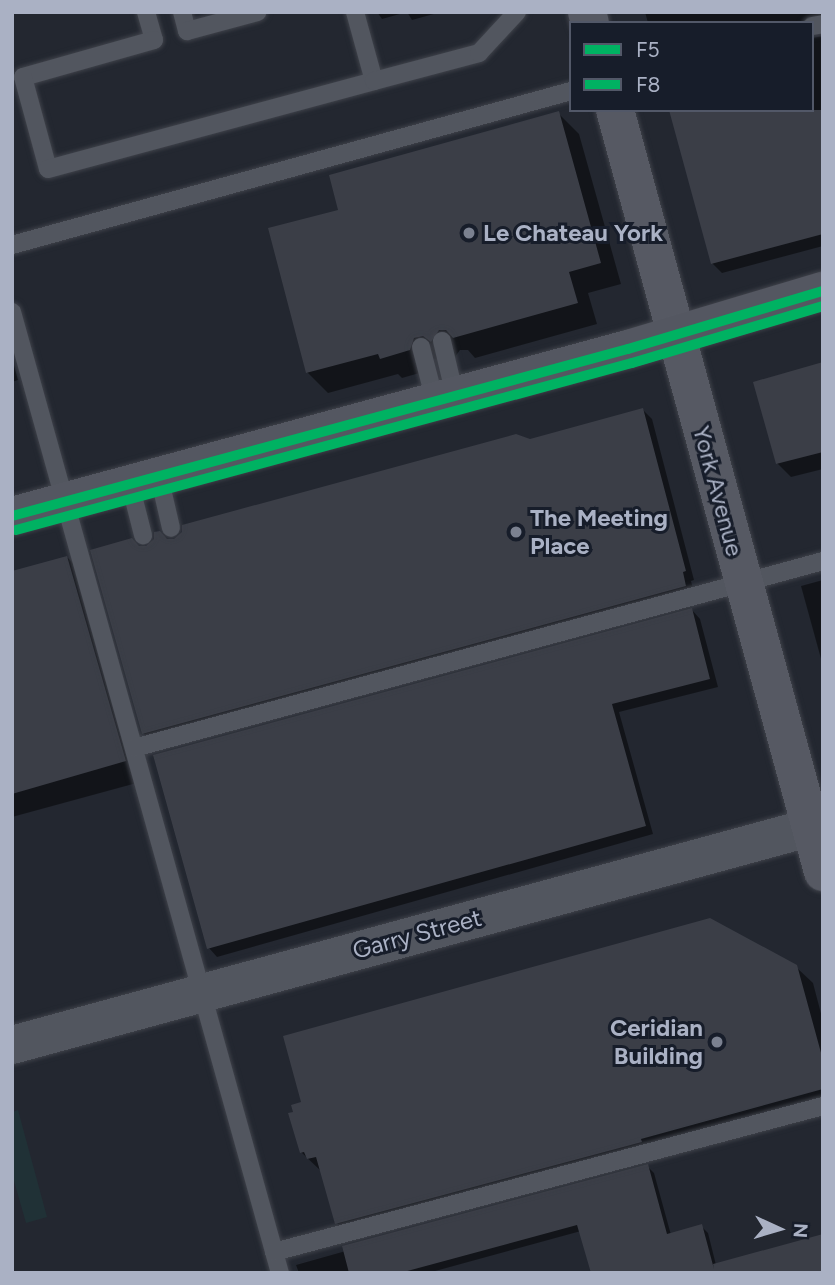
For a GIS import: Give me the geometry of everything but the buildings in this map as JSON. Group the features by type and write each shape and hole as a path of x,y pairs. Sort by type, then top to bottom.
{"main road":[{"name":"York Avenue","path":"616,112 743,582 817,825 823,872"},
{"path":"12,516 445,399 823,291"}],"street":[{"name":"Garry Street","path":"12,1045 817,825"}],"lane":[{"path":"146,12 154,40 23,77 48,169 479,53 517,12"},
{"path":"182,12 187,31 258,12"},
{"path":"355,12 374,81"},
{"path":"12,245 569,92"},
{"path":"12,312 279,1273"},
{"path":"442,341 445,399"},
{"path":"421,347 445,399"},
{"path":"144,480 171,528"},
{"path":"143,535 144,480"},
{"path":"134,748 823,561"},
{"path":"274,1252 823,1106"}],"shaded area":[{"path":"18,1110 47,1217 26,1223 12,1174 12,1112"}],"transit line":[{"name":"F5","path":"12,516 628,349 823,291"},
{"name":"F8","path":"16,530 632,363 823,306"}],"place":[{"name":"Le Chateau York","path":"469,233"},
{"name":"The Meeting Place","path":"516,532"},
{"name":"Ceridian Building","path":"717,1042"}]}
